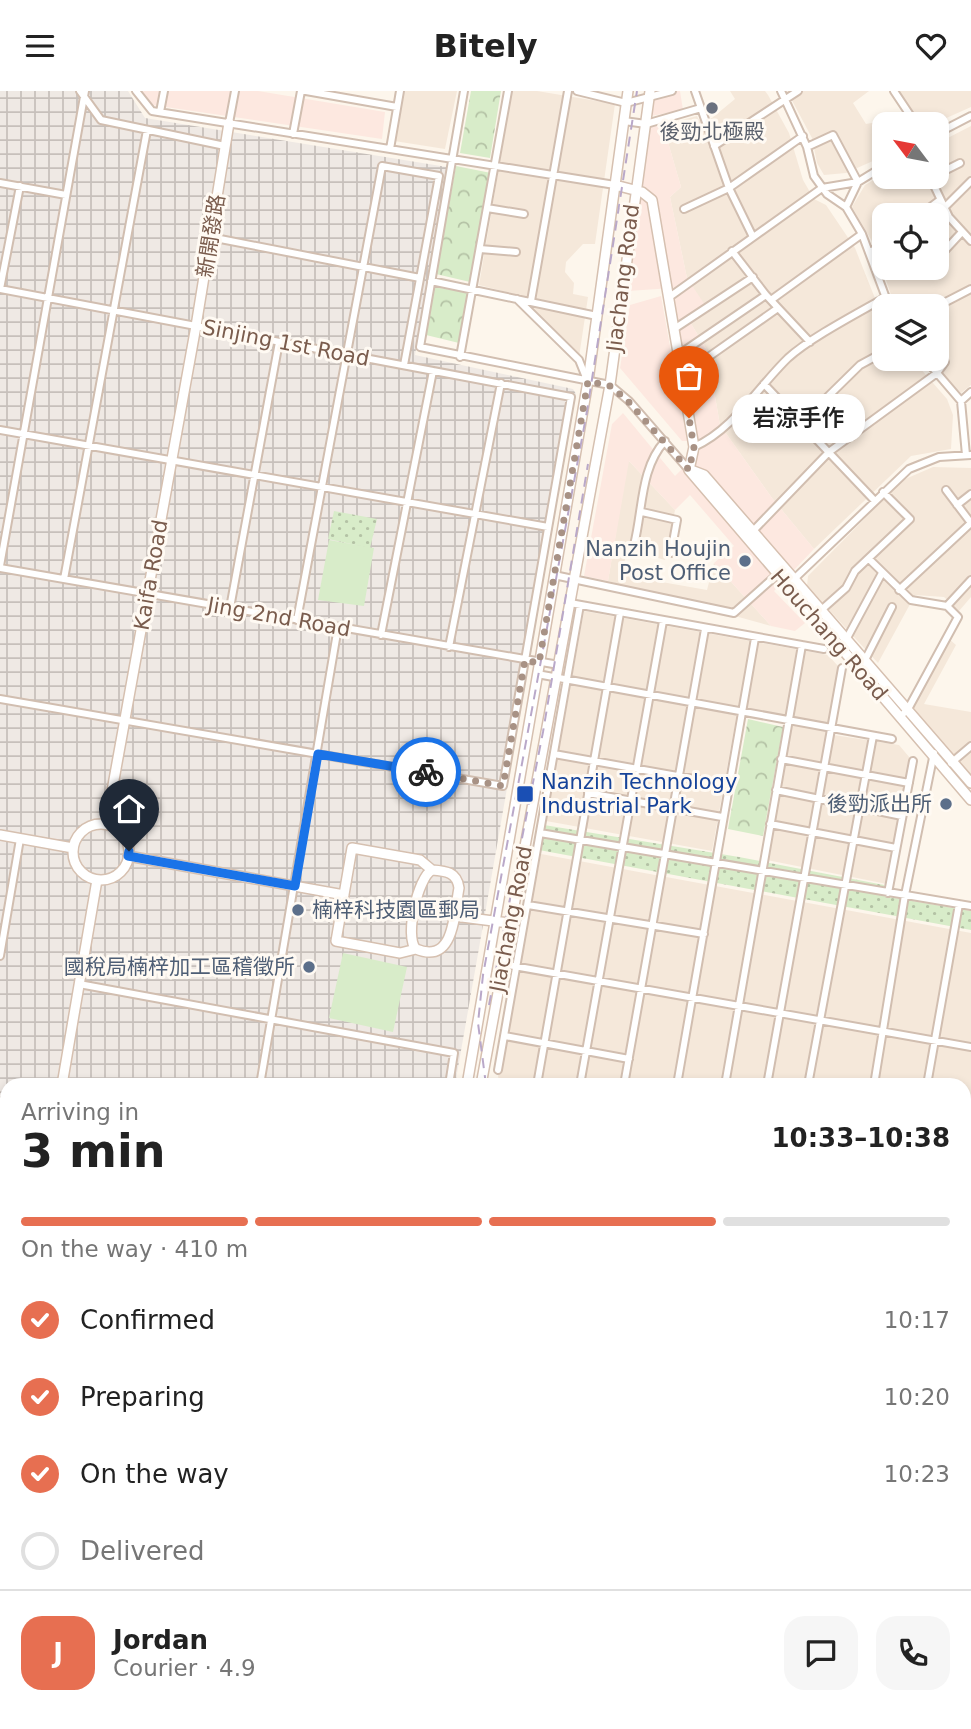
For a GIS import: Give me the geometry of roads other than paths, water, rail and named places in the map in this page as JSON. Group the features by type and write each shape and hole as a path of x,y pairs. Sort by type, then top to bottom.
{"street":[{"path":"136,91 148,109 160,112 615,185 634,190 652,200 694,447 689,470"},
{"path":"160,112 164,91"},
{"path":"229,123 235,91"},
{"path":"293,134 303,91 397,107"},
{"path":"390,149 400,91"},
{"path":"464,91 420,347 610,386 629,401 689,470"},
{"path":"460,357 508,91"},
{"path":"531,301 568,91"},
{"path":"577,91 626,103 650,93 672,91"},
{"name":"Jiachang Road","path":"468,1078 588,381 628,91"},
{"path":"695,91 729,188 752,235"},
{"path":"781,91 803,136 811,170 822,188 846,207 862,234 871,252 883,294"},
{"path":"714,146 798,91"},
{"path":"894,91 908,112"},
{"path":"83,93 101,120 225,146"},
{"path":"0,567 83,93"},
{"name":"Jiachang Road","path":"482,1078 509,923 562,679 559,665 575,604 574,579 610,386 634,190 650,93"},
{"path":"624,121 646,124 701,108"},
{"path":"949,127 971,116"},
{"name":"新開發路","path":"196,326 229,123"},
{"path":"64,579 147,130"},
{"path":"807,147 834,135 858,182"},
{"path":"684,209 729,188 803,136"},
{"path":"949,168 960,163"},
{"path":"297,620 382,166 439,176 404,365"},
{"path":"668,298 752,235 822,188 858,182 872,173"},
{"path":"949,203 971,181"},
{"path":"846,207 858,182"},
{"path":"0,183 66,195"},
{"path":"0,289 19,186"},
{"path":"936,189 940,201 937,203"},
{"path":"487,208 524,213"},
{"path":"949,216 961,233 971,241"},
{"path":"949,246 961,233"},
{"path":"678,355 862,234"},
{"path":"210,237 420,278"},
{"path":"480,249 516,252"},
{"path":"732,251 768,297 810,342"},
{"path":"674,328 752,277"},
{"path":"431,281 597,316"},
{"name":"Sinjing 1st Road","path":"0,289 571,397 548,527"},
{"path":"949,300 971,289"},
{"path":"517,299 579,360 588,381"},
{"path":"694,447 723,428 788,358 872,305"},
{"path":"680,367 707,358 778,307"},
{"name":"Kaifa Road","path":"106,824 196,326"},
{"path":"230,608 279,342"},
{"path":"802,422 860,365 872,358"},
{"path":"381,635 433,371"},
{"path":"749,535 829,452 937,373 961,401 969,455 939,457 920,463 874,500 790,582"},
{"path":"449,647 500,383"},
{"path":"764,384 874,500"},
{"path":"961,401 971,392"},
{"path":"828,398 852,436"},
{"path":"0,430 548,527 503,786 0,699"},
{"path":"635,545 647,472 653,455 665,441"},
{"name":"Houchang Road","path":"689,470 790,582 822,610 970,779"},
{"path":"899,590 971,523 946,489"},
{"path":"813,617 846,588 855,571 911,519 883,492"},
{"path":"957,505 971,494"},
{"path":"642,512 677,520 671,553"},
{"path":"869,558 911,600 947,606 958,617 908,709 900,717"},
{"name":"Jing 2nd Road","path":"0,567 559,665"},
{"path":"554,575 734,613 781,572"},
{"path":"839,646 847,638 882,573"},
{"path":"947,606 971,580"},
{"name":"Houchang Road","path":"790,582 813,617 971,800"},
{"path":"498,1070 554,754 562,679 575,604 824,649"},
{"path":"858,668 866,660 892,607"},
{"path":"538,1078 620,613"},
{"path":"581,1078 663,621"},
{"path":"261,1078 338,627"},
{"path":"625,1078 705,628"},
{"path":"678,1078 755,638"},
{"path":"726,1078 802,645"},
{"path":"768,1078 842,668"},
{"path":"537,674 892,739"},
{"path":"809,1078 873,736"},
{"path":"945,769 971,746"},
{"path":"875,1078 905,895 933,755 941,748"},
{"path":"554,754 728,785"},
{"path":"782,759 909,783"},
{"path":"888,893 913,761"},
{"path":"959,786 970,779"},
{"path":"776,790 902,816"},
{"path":"589,793 722,817"},
{"path":"106,824 117,829 125,839 128,856 117,875 97,880 80,871 74,860 73,848 86,828 106,824"},
{"path":"770,824 896,848"},
{"path":"540,833 971,906"},
{"path":"0,835 73,848"},
{"path":"0,956 20,839"},
{"path":"352,848 420,860 432,870 446,871 458,881 450,937 440,951 416,949 400,953 336,941 352,848"},
{"path":"128,856 344,895"},
{"path":"416,949 411,941 411,930 422,880 432,870"},
{"path":"63,1078 97,880"},
{"path":"928,1078 959,904"},
{"path":"528,905 704,935"},
{"path":"454,916 509,923"},
{"path":"502,964 971,1047"},
{"path":"79,984 454,1053 450,1078"},
{"path":"505,1036 629,1059"}],"railway":[{"path":"485,1078 478,1023 483,975 587,411 637,91"},
{"path":"489,1005 543,732 588,464"}],"place":[{"name":"後勁北極殿","path":"712,108"},
{"name":"岩涼手作","path":"689,418"},
{"name":"Nanzih Houjin Post Office","path":"745,561"},
{"name":"Nanzih Technology Industrial Park","path":"525,794"},
{"name":"後勁派出所","path":"946,804"},
{"name":"楠梓科技園區郵局","path":"298,910"},
{"name":"國稅局楠梓加工區稽徵所","path":"309,967"}]}
